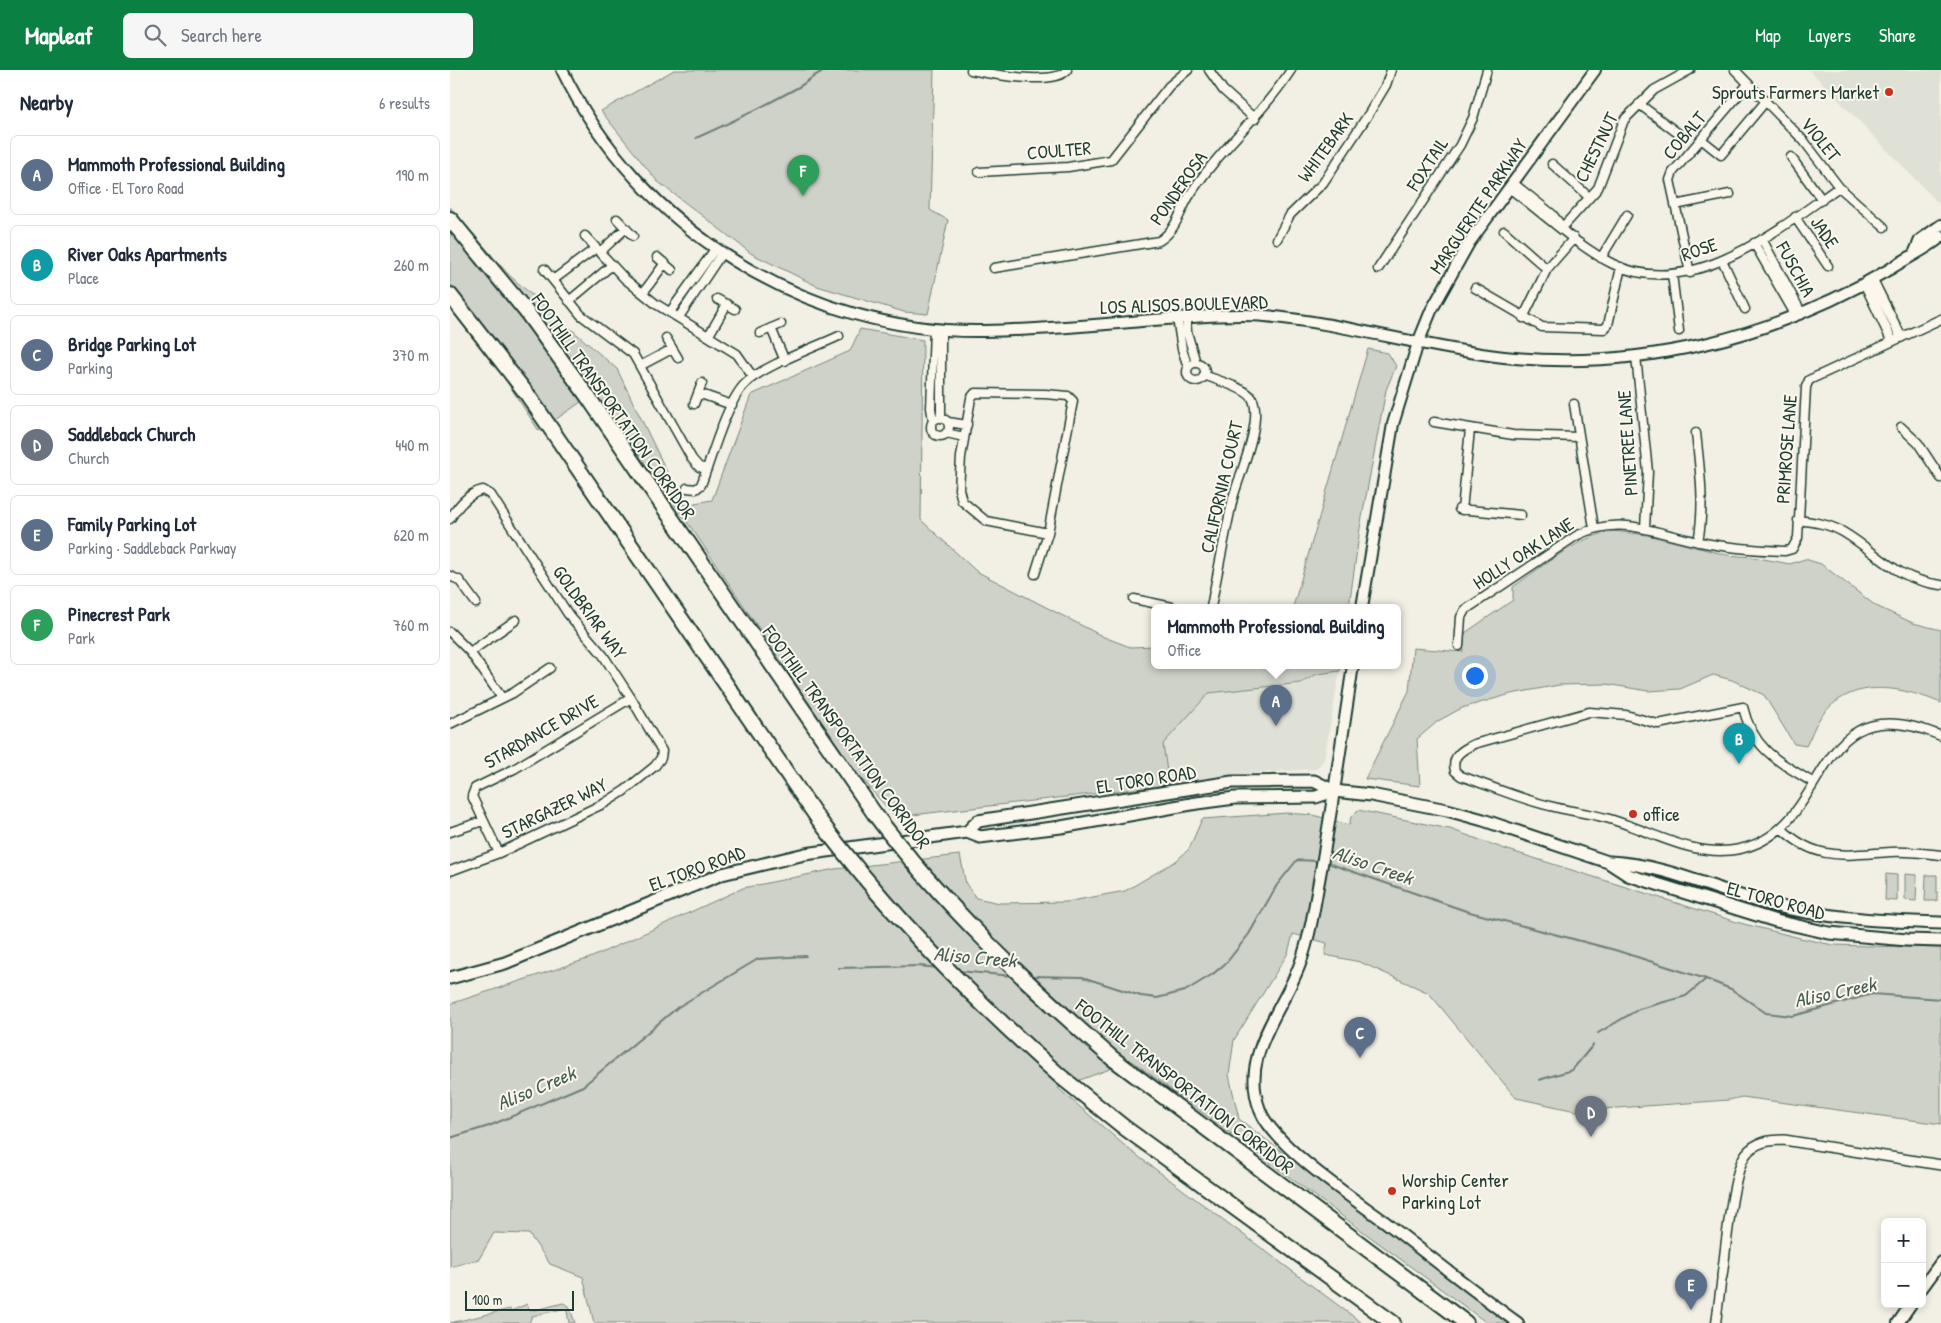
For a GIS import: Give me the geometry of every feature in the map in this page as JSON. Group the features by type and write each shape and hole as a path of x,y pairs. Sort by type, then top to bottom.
{"highway":[{"name":"FOOTHILL TRANSPORTATION CORRIDOR","path":"450,219 525,310 588,397 874,813 937,888 1003,959 1050,1004 1112,1058 1466,1323"},
{"path":"450,296 476,327 549,425 819,820 862,875 929,950 1060,1076 1125,1128 1391,1322"}],"main road":[{"name":"LOS ALISOS BOULEVARD","path":"562,70 578,104 624,166 657,203 719,251 768,281 846,313 938,329 1006,330 1182,318 1262,316 1320,323 1418,343 1501,356 1548,360 1636,356 1737,336 1799,315 1869,281 1928,247 1941,237"},
{"name":"MARGUERITE PARKWAY","path":"1363,604 1392,432 1418,343 1447,280 1469,243 1595,70"},
{"name":"LOS ALISOS BOULEVARD","path":"1914,254 1920,240 1941,225"},
{"path":"1352,669 1330,820 1308,938 1300,965 1256,1055 1253,1078 1255,1095 1267,1124 1276,1136 1319,1172 1518,1323"},
{"name":"EL TORO ROAD","path":"967,832 978,821 1232,782 1314,781 1334,791 1371,795 1447,810 1608,862 1628,875 1776,921 1854,936 1941,941"},
{"name":"EL TORO ROAD","path":"450,978 505,963 722,874 805,854 967,832 980,837 1062,826 1235,798 1316,797 1334,791"},
{"name":"EL TORO ROAD","path":"1608,862 1634,863 1758,901 1813,914 1941,923"},
{"path":"1926,1283 1941,1262"},
{"path":"1898,1323 1908,1308"}],"street":[{"path":"971,70 994,74 1051,78 1063,74 1067,70"},
{"name":"COULTER","path":"979,172 1068,167 1111,160 1169,86 1188,70"},
{"path":"1209,70 1223,90 1255,119"},
{"name":"PONDEROSA","path":"994,268 1160,241 1171,234 1204,172 1255,119 1290,70"},
{"name":"WHITEBARK","path":"1277,239 1290,215 1323,183 1368,115 1386,85 1391,70"},
{"name":"FOXTAIL","path":"1378,269 1460,145 1473,118 1487,70"},
{"name":"CHESTNUT","path":"1562,228 1598,188 1624,120 1654,90 1690,70"},
{"name":"VIOLET","path":"1735,70 1804,141 1839,188 1884,226"},
{"name":"COBALT","path":"1690,273 1670,180 1673,172 1748,84"},
{"path":"1701,139 1721,154 1766,101"},
{"path":"1639,104 1683,137"},
{"path":"1791,158 1822,200"},
{"path":"1552,164 1589,197"},
{"name":"ROSE","path":"1511,186 1552,214 1562,228 1601,258 1621,267 1654,274 1690,273 1707,268 1758,241 1839,188"},
{"path":"1675,205 1730,194"},
{"path":"1601,258 1627,215"},
{"name":"JADE","path":"1795,217 1828,266"},
{"path":"617,219 633,236"},
{"path":"553,280 598,250 626,228"},
{"path":"1504,231 1547,269"},
{"path":"585,236 612,265 643,293 737,354 753,377"},
{"path":"1524,318 1547,269 1574,238"},
{"name":"FUSCHIA","path":"1758,241 1799,315"},
{"path":"670,312 719,251"},
{"path":"679,317 719,251"},
{"path":"657,258 672,270"},
{"path":"1722,260 1745,309"},
{"path":"643,293 664,263"},
{"path":"569,301 612,265"},
{"path":"1475,288 1542,327 1604,329 1607,327 1621,267"},
{"path":"544,269 581,315 633,354 692,459 699,467 707,469"},
{"path":"1672,274 1679,331"},
{"path":"1869,281 1897,339 1941,319"},
{"path":"718,299 735,309"},
{"path":"709,335 727,304"},
{"path":"1182,318 1196,363"},
{"path":"1182,318 1182,348 1188,367 1196,363 1203,366 1204,375"},
{"path":"760,333 781,324"},
{"path":"771,328 785,362"},
{"path":"938,329 945,420 949,428 946,433"},
{"path":"938,329 931,408 933,421 931,426 933,432 938,435 946,433 964,437"},
{"path":"687,488 696,489 701,485 738,392 753,377 839,336"},
{"path":"666,338 678,358"},
{"name":"PRIMROSE LANE","path":"1785,551 1796,544 1806,387 1809,380 1897,339"},
{"path":"640,366 672,349"},
{"name":"PINETREE LANE","path":"1636,356 1648,472 1645,528"},
{"name":"CALIFORNIA COURT","path":"1188,367 1187,375 1191,380 1200,380 1204,375 1246,392 1253,399 1255,409 1250,444 1233,498 1211,604"},
{"path":"694,404 702,383"},
{"path":"1035,574 1048,532 1073,406 1072,399 1068,396 1045,394 977,392 971,396 964,437 960,495 967,507 986,521 1048,532"},
{"path":"698,393 732,406"},
{"path":"1574,404 1594,528"},
{"path":"933,421 945,420 967,425"},
{"path":"1434,422 1513,435 1579,437"},
{"path":"1901,427 1918,443 1941,478"},
{"path":"1470,429 1461,510 1521,515"},
{"path":"1696,433 1703,498 1702,523 1698,542"},
{"name":"GOLDBRIAR WAY","path":"450,519 461,503 474,492 483,490 491,495 568,614 603,655 631,698 662,751 661,758"},
{"path":"1798,520 1824,524 1843,532 1896,571 1921,582 1941,585"},
{"name":"HOLLY OAK LANE","path":"1458,646 1461,617 1465,610 1576,536 1594,528 1617,524 1645,528 1698,542 1739,549 1785,551"},
{"path":"450,576 459,580 476,602"},
{"path":"1134,599 1158,604"},
{"path":"470,652 516,620"},
{"path":"452,637 470,652 502,698"},
{"path":"450,724 513,693 550,668"},
{"name":"STARDANCE DRIVE","path":"483,821 472,796 475,788 480,783 514,769 631,698"},
{"path":"1814,783 1772,757 1762,748 1753,735 1743,706 1658,724 1626,715 1589,712 1474,744 1458,753 1454,762 1458,774 1479,782 1550,806 1605,818 1707,852 1742,849 1760,842 1781,828 1798,809 1839,744 1849,736 1870,725 1896,724 1926,730 1941,736"},
{"name":"STARGAZER WAY","path":"450,871 499,853 605,802 624,791 655,766 661,758"},
{"path":"450,832 483,821 499,853"},
{"path":"1781,828 1794,841 1824,854 1856,855 1913,852 1941,855"},
{"path":"1716,1323 1737,1174 1746,1153 1758,1144 1771,1140 1784,1140 1941,1165"}],"shaded area":[{"path":"674,70 934,70 930,210 948,220 928,314 904,312 817,286 752,254 657,181 601,111"},
{"path":"1809,70 1941,70 1941,206 1823,84"},
{"path":"450,207 509,275 617,369 683,505 712,500 751,395 850,351 860,329 923,340 921,520 976,571 1104,637 1130,647 1151,646 1151,669 1340,669 1340,671 1317,674 1301,683 1209,693 1163,744 1169,785 895,817 853,769 695,533 594,393 539,431 471,327 462,298 450,283"},
{"path":"1368,349 1388,353 1396,366 1386,390 1360,528 1349,604 1294,604"},
{"path":"1613,531 1647,535 1727,555 1753,557 1790,564 1805,559 1821,564 1876,606 1913,623 1941,630 1941,703 1909,692 1893,689 1861,690 1846,696 1832,705 1818,721 1806,746 1794,744 1764,695 1732,680 1713,675 1680,689 1648,691 1606,684 1559,685 1511,694 1462,708 1438,721 1417,739 1420,786 1365,779 1409,691 1413,648 1463,652 1465,633 1513,600 1513,587 1573,546"},
{"path":"1340,671 1324,760 1316,769 1240,774 1169,785 1162,744 1209,693 1301,683 1317,674"},
{"path":"1358,810 1450,829 1505,849 1740,923 1800,938 1833,945 1941,948 1941,1124 1742,1097 1729,1100 1576,1111 1516,1098 1429,993 1360,962 1325,955 1327,943 1293,934 1288,953 1234,1040 1229,1075 1239,1119 1508,1323 1487,1323 1132,1061 1058,1088 1131,1151 1362,1323 594,1323 583,1277 550,1264 529,1234 494,1233 479,1259 450,1267 450,1004 590,958 743,888 835,869 960,855 966,884 976,898 1000,903 1066,902 1125,891 1176,861 1189,849 1202,819 1287,813 1313,815 1349,825 1351,817"},
{"path":"1886,874 1897,875 1897,901 1885,900"},
{"path":"1905,874 1917,875 1916,901 1905,900"},
{"path":"1926,875 1937,875 1937,901 1925,901"},
{"path":"563,1303 569,1306 575,1323 569,1323 567,1311 563,1309 532,1316 529,1323 450,1323 510,1309 511,1311 527,1304 529,1310 536,1310"}],"waterway":[{"path":"696,138 797,88 826,70"},
{"name":"Aliso Creek","path":"1031,976 1082,977 1141,996 1157,998 1185,991 1213,974 1227,962 1249,934 1277,885 1297,860 1318,861"},
{"name":"Aliso Creek","path":"1325,862 1466,911 1615,950 1706,979 1731,989 1766,1013 1793,1016 1872,994 1941,999"},
{"name":"Aliso Creek","path":"450,1138 489,1126 583,1086 678,1007 758,959 806,956"},
{"name":"Aliso Creek","path":"839,968 919,966 939,968"},
{"name":"Aliso Creek","path":"958,971 1013,976"},
{"path":"1598,1033 1639,1009 1686,996 1706,979"},
{"path":"1539,1080 1572,1070 1593,1045"}],"place":[{"name":"Sprouts Farmers Market","path":"1889,92"},
{"name":"Pinecrest Park","path":"803,196"},
{"name":"Mammoth Professional Building","path":"1276,726"},
{"name":"River Oaks Apartments","path":"1739,764"},
{"name":"office","path":"1633,814"},
{"name":"Bridge Parking Lot","path":"1360,1058"},
{"name":"Saddleback Church","path":"1591,1137"},
{"name":"Worship Center Parking Lot","path":"1392,1191"},
{"name":"Family Parking Lot","path":"1691,1310"}]}
